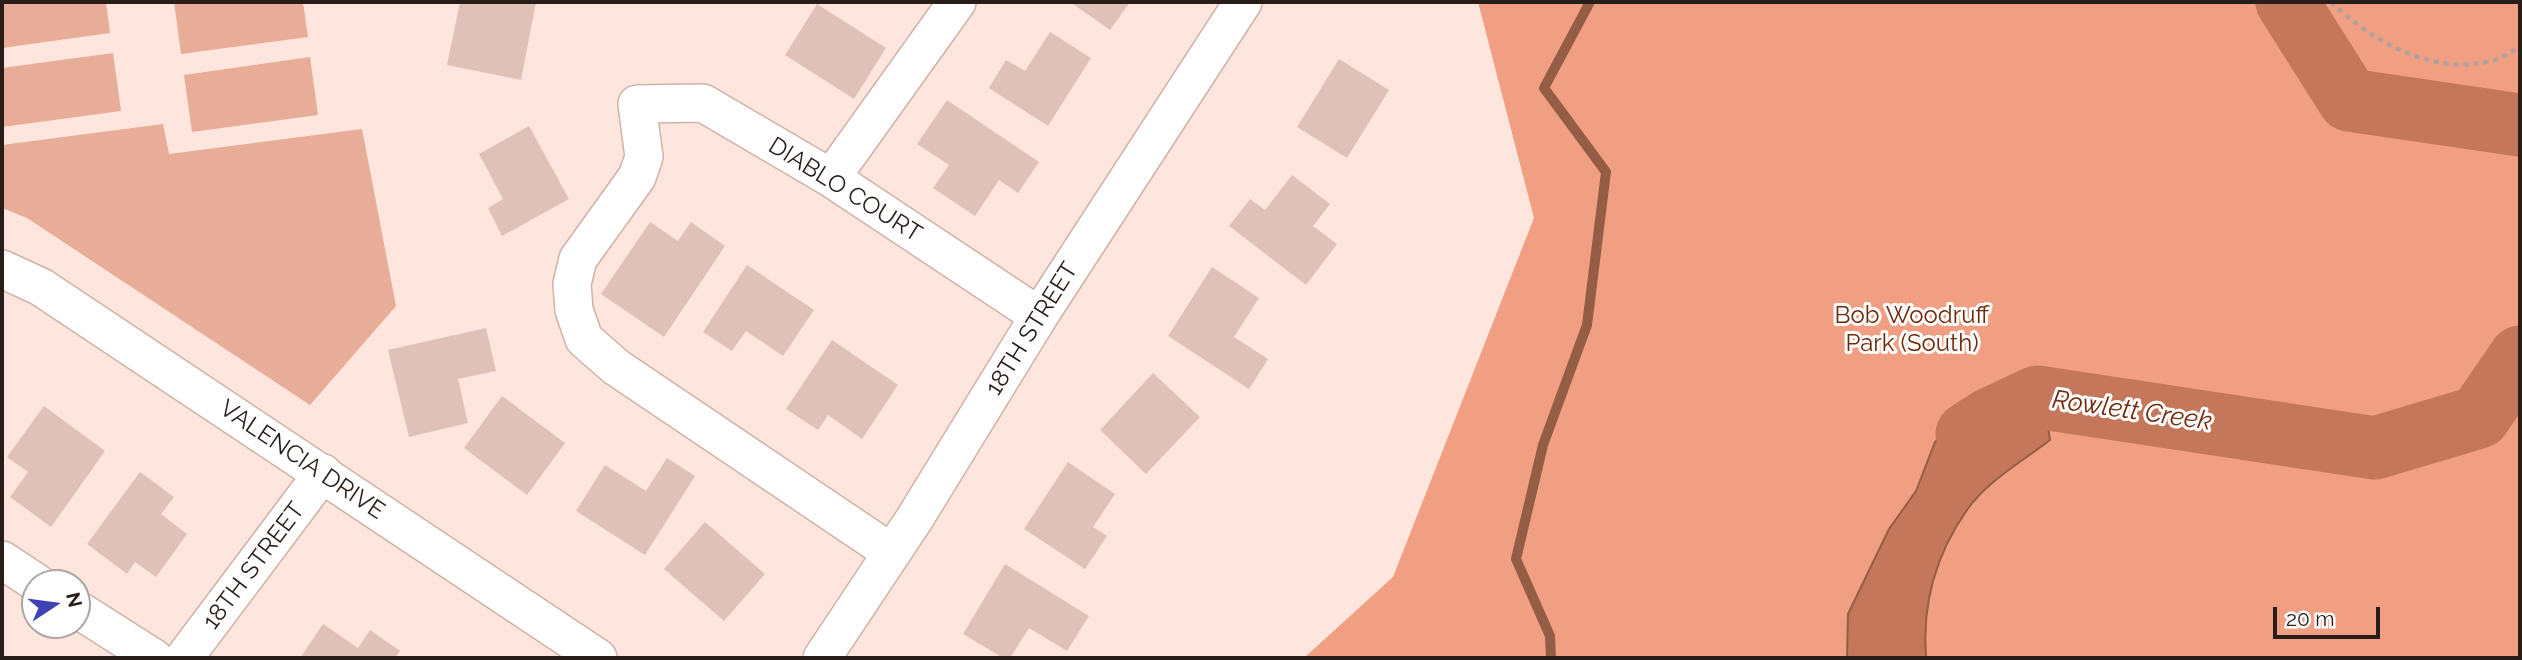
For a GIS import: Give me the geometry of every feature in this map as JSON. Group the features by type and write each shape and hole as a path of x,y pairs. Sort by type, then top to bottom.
{"street":[{"path":"831,178 957,2"},
{"name":"18TH STREET","path":"822,658 892,553 1039,316 1243,2"},
{"name":"DIABLO COURT","path":"892,553 616,366 584,339 574,310 572,284 578,260 637,177 644,157 637,104 703,103 831,178 1039,316"},
{"name":"VALENCIA DRIVE","path":"2,269 41,288 598,658"},
{"name":"18TH STREET","path":"184,658 323,473"},
{"path":"2,560 21,572"},
{"path":"91,617 154,658"}],"path":[{"path":"2331,2 2356,26 2403,52 2448,64 2491,61 2520,47"}],"shaded area":[{"path":"2,2 106,2 110,33 2,48"},
{"path":"174,2 303,2 308,37 181,54"},
{"path":"113,53 121,111 2,127 2,68"},
{"path":"310,57 318,115 192,132 184,75"},
{"path":"163,124 169,154 362,129 396,306 310,405 27,218 2,208 2,145"},
{"path":"2041,380 2050,440 1985,490 1956,527 1933,581 1926,619 1926,658 1847,658 1848,614 1889,529 1916,491 1935,442 1969,405"}],"green space":[{"name":"Bob Woodruff Park (South)","path":"1478,2 2520,2 2520,658 1304,658 1393,577 1534,218"}],"building":[{"path":"460,2 536,2 521,80 447,65"},
{"path":"1070,2 1130,2 1110,30"},
{"path":"817,4 886,48 854,99 785,55"},
{"path":"1050,32 1091,58 1048,126 989,88 1006,60 1025,71"},
{"path":"1339,59 1389,90 1347,158 1297,127"},
{"path":"947,100 1039,162 1018,193 999,180 975,216 933,188 949,165 917,144"},
{"path":"529,126 569,199 502,236 488,208 503,199 479,154"},
{"path":"1292,175 1330,204 1313,226 1337,244 1306,285 1229,226 1250,199 1265,210"},
{"path":"650,222 678,241 691,222 725,246 664,337 601,294"},
{"path":"747,265 814,310 783,356 746,331 732,351 703,332"},
{"path":"1212,267 1259,298 1234,337 1268,359 1249,389 1168,336"},
{"path":"486,328 496,371 458,379 468,423 409,437 388,350"},
{"path":"832,340 898,385 862,439 828,415 818,430 786,409"},
{"path":"1153,373 1200,417 1146,474 1100,430"},
{"path":"502,396 565,443 527,495 464,448"},
{"path":"44,406 105,451 51,527 10,497 28,472 7,457"},
{"path":"667,458 695,476 645,555 576,511 605,465 646,491"},
{"path":"1068,462 1115,494 1093,527 1107,536 1085,569 1024,529"},
{"path":"140,472 174,497 161,514 187,534 156,577 135,562 127,574 87,544"},
{"path":"705,522 765,574 724,621 664,569"},
{"path":"1005,564 1089,616 1067,651 1029,628 1010,658 1003,658 963,634"},
{"path":"323,624 358,648 370,630 400,651 395,658 300,658"}],"waterway":[{"path":"1551,658 1550,636 1516,559 1543,445 1587,325 1606,172 1544,88 1590,2"},
{"name":"Rowlett Creek","path":"2287,2 2349,100 2520,125"},
{"name":"Rowlett Creek","path":"1967,434 1990,419 2037,397 2375,448 2479,417 2520,357"}]}
